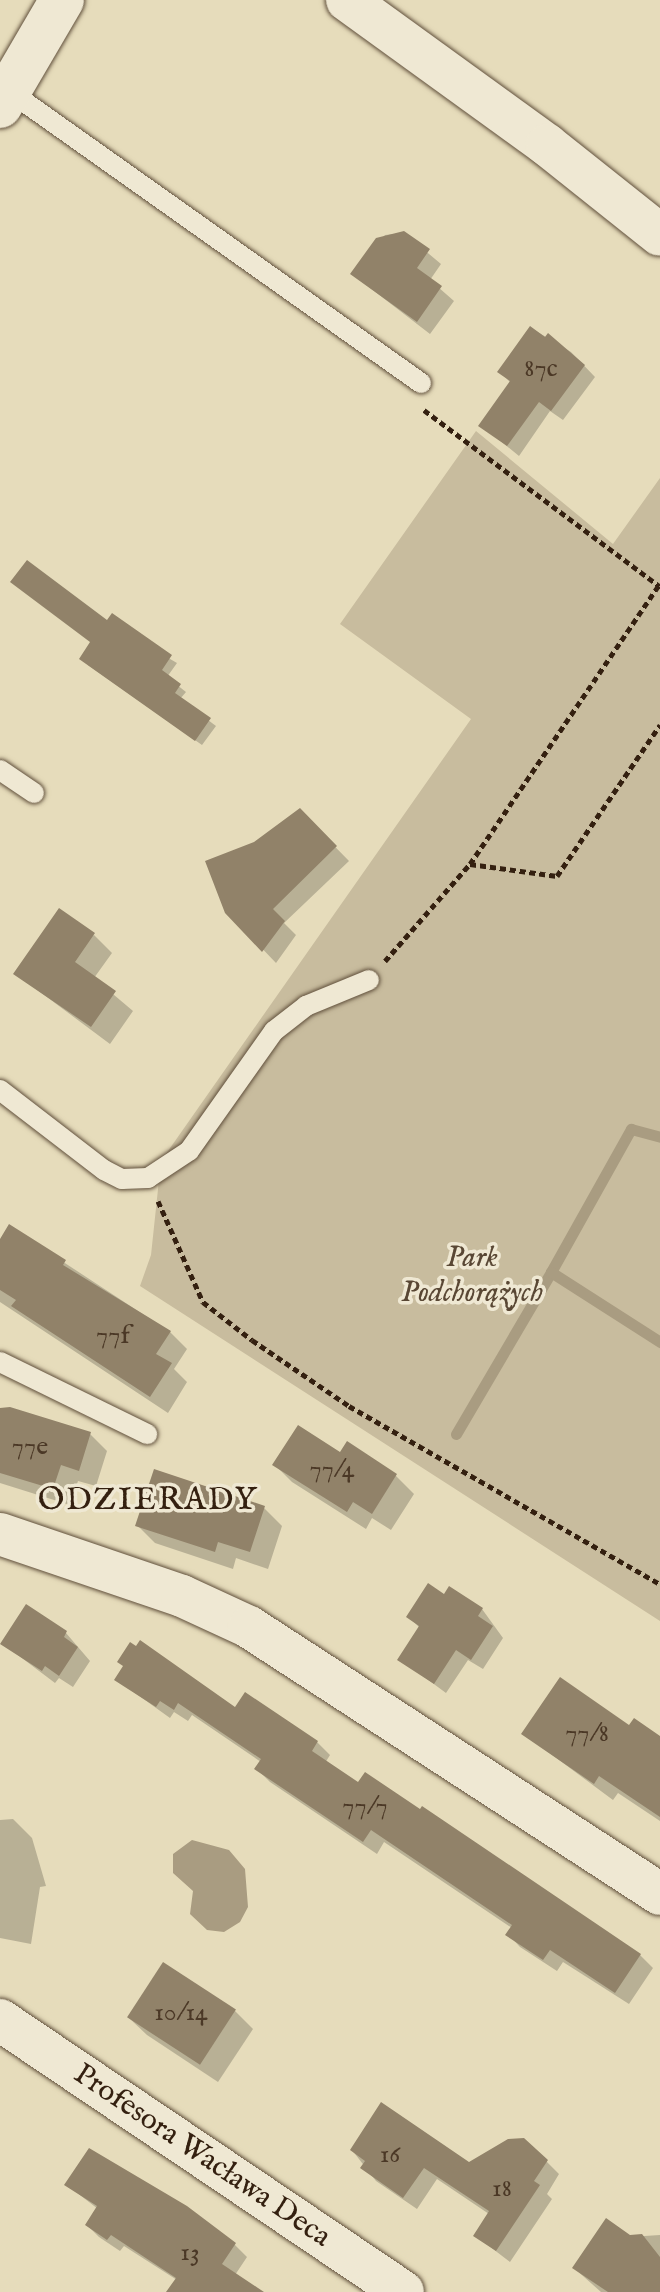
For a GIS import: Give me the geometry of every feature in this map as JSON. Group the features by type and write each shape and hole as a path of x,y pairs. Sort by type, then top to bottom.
{"street":[{"path":"5,99 62,0"},
{"path":"347,0 547,145 660,235"},
{"path":"0,1534 182,1596 249,1627 660,1894"},
{"name":"Profesora Wacława Deca","path":"0,2020 403,2292"}],"lane":[{"path":"5,99 418,381"},
{"path":"0,770 34,793"},
{"path":"0,1090 104,1170 122,1179 148,1178 189,1151 274,1031 306,1006 369,980"},
{"path":"0,1362 147,1434"}],"path":[{"path":"369,980 470,864 659,584 403,395 418,381"},
{"path":"470,864 557,876 660,725"},
{"path":"148,1178 203,1302 349,1406 660,1584"}],"green space":[{"name":"Park Podchorążych","path":"476,431 613,544 660,478 660,1621 140,1286 151,1255 161,1161 471,719 340,624"}],"shaded area":[{"path":"192,1840 229,1850 245,1869 248,1907 240,1922 224,1932 207,1930 190,1914 193,1891 173,1873 173,1854"}],"building":[{"path":"404,231 430,249 417,268 442,286 417,322 350,274 376,238"},
{"path":"530,326 545,337 548,333 585,365 551,411 539,402 507,446 478,426 510,381 497,372"},
{"path":"27,560 107,620 112,613 172,655 162,670 181,684 175,693 211,718 195,741 79,659 90,642 10,582"},
{"path":"300,808 337,846 273,909 285,921 262,952 225,913 205,861 254,842"},
{"path":"59,908 95,933 75,962 116,991 91,1027 13,974"},
{"path":"9,1224 66,1260 63,1265 171,1331 156,1354 172,1363 150,1397 11,1306 16,1300 0,1290 0,1239"},
{"path":"10,1407 91,1432 79,1471 61,1465 53,1489 0,1473 0,1408"},
{"path":"298,1425 340,1452 347,1441 397,1474 372,1514 353,1502 347,1512 272,1465"},
{"path":"154,1469 265,1506 250,1552 218,1542 215,1552 135,1526"},
{"path":"428,1583 444,1594 449,1586 483,1608 478,1616 493,1626 471,1660 456,1650 434,1684 397,1660 419,1626 406,1617"},
{"path":"26,1604 67,1631 64,1637 78,1647 59,1676 45,1666 42,1671 0,1644"},
{"path":"140,1640 235,1707 245,1692 318,1741 312,1751 358,1782 365,1772 420,1809 422,1806 641,1954 615,1993 550,1950 543,1960 505,1935 512,1925 371,1830 363,1842 254,1769 261,1759 178,1703 174,1710 160,1701 156,1707 114,1680 123,1666 117,1662 130,1642 136,1646"},
{"path":"560,1677 629,1725 634,1718 660,1736 660,1817 599,1776 594,1784 521,1734"},
{"path":"163,1962 236,2009 200,2065 127,2017"},
{"path":"381,2102 469,2162 508,2139 524,2138 548,2160 534,2181 540,2185 496,2251 473,2236 489,2211 424,2168 403,2198 360,2168 365,2161 350,2150"},
{"path":"89,2148 187,2206 236,2243 222,2264 264,2292 166,2292 176,2278 111,2235 107,2240 85,2225 97,2206 64,2185"},
{"path":"606,2218 630,2235 642,2234 660,2257 660,2292 608,2292 572,2268"}],"waterway":[{"path":"551,1272 631,1129 660,1137"},
{"path":"456,1434 551,1272 660,1342"}],"district":[{"name":"ODZIERADY","path":"148,1501"}]}
